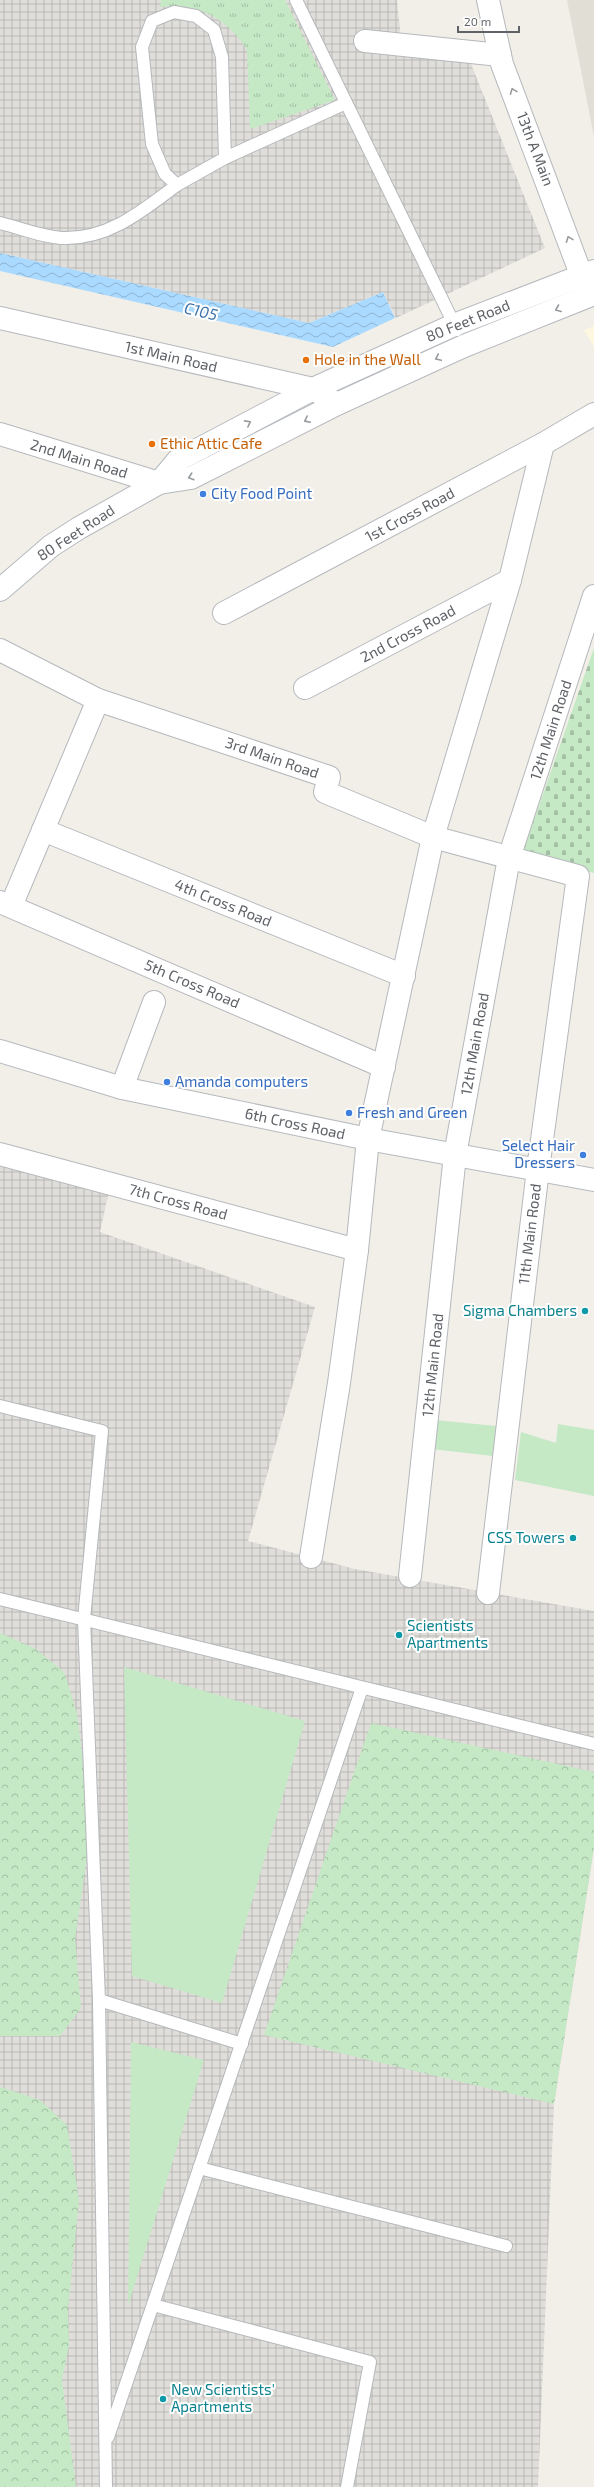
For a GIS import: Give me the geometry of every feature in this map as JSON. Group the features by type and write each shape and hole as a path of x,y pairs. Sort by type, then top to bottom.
{"street":[{"name":"13th A Main","path":"488,0 500,55 588,273 592,295"},
{"path":"365,41 500,55"},
{"name":"80 Feet Road","path":"159,483 178,460 313,388 454,325 588,273"},
{"name":"80 Feet Road","path":"0,590 51,546 78,528 159,483 191,478 337,404 464,346 592,295"},
{"name":"1st Main Road","path":"0,318 313,388 337,404"},
{"name":"1st Cross Road","path":"224,613 543,444 594,414"},
{"name":"2nd Main Road","path":"0,434 159,483"},
{"path":"311,1557 339,1383 357,1250 368,1139 433,837 510,580 543,444"},
{"name":"2nd Cross Road","path":"305,688 510,580"},
{"name":"12th Main Road","path":"410,1576 455,1155 509,858 594,596"},
{"name":"3rd Main Road","path":"0,650 98,700 329,778 325,792 433,837 578,876"},
{"path":"5,904 43,830 98,700"},
{"name":"4th Cross Road","path":"43,830 404,976"},
{"name":"11th Main Road","path":"488,1593 538,1169 578,876"},
{"name":"5th Cross Road","path":"5,904 384,1067"},
{"path":"122,1088 154,1002"},
{"name":"6th Cross Road","path":"0,1051 122,1088 368,1139 594,1180"},
{"name":"7th Cross Road","path":"0,1154 357,1250"}],"lane":[{"path":"296,0 464,346"},
{"path":"177,185 165,174 152,144 142,47 152,21 174,12 196,16 214,30 222,57 224,158"},
{"path":"0,223 65,238 95,236 133,217 177,185 224,158 346,103"},
{"path":"0,1406 102,1431 84,1619 99,2000 106,2487"},
{"path":"0,1599 594,1744"},
{"path":"105,2445 362,1688"},
{"path":"99,2000 242,2044"},
{"path":"199,2168 506,2246"},
{"path":"153,2305 370,2362 347,2487"}],"shaded area":[{"path":"0,0 397,0 402,48 469,59 545,248 396,318 383,292 309,323 0,253"},
{"path":"567,0 594,0 594,137 581,70"},
{"path":"594,326 594,347 584,330"},
{"path":"0,1164 109,1191 100,1232 315,1307 248,1541 355,1569 594,1611 594,1847 554,2104 538,2487 0,2487"}],"green space":[{"path":"161,0 285,0 335,100 250,129 247,50 239,39 221,21 199,10 174,6 160,7"},
{"path":"594,648 594,873 522,854"},
{"path":"435,1420 496,1426 493,1456 431,1449"},
{"path":"558,1424 594,1430 594,1496 515,1480 521,1432 556,1443"},
{"path":"0,1633 36,1649 64,1672 77,1713 91,1829 75,1939 81,2008 60,2036 0,2036"},
{"path":"124,1667 305,1721 222,2003 132,1976"},
{"path":"371,1723 594,1772 594,1847 554,2104 264,2035"},
{"path":"131,2042 204,2060 128,2306"},
{"path":"0,2087 40,2100 67,2125 79,2200 68,2309 69,2345 62,2380 76,2487 0,2487"}],"water":[{"name":"C105","path":"0,253 309,323 383,292 395,318 333,347 0,271"}],"place":[{"name":"Hole in the Wall","path":"306,360"},
{"name":"Ethic Attic Cafe","path":"152,444"},
{"name":"City Food Point","path":"203,494"},
{"name":"Amanda computers","path":"167,1082"},
{"name":"Fresh and Green","path":"349,1113"},
{"name":"Select Hair Dressers","path":"583,1155"},
{"name":"Sigma Chambers","path":"585,1311"},
{"name":"CSS Towers","path":"573,1538"},
{"name":"Scientists Apartments","path":"399,1635"},
{"name":"New Scientists' Apartments","path":"163,2399"}]}
